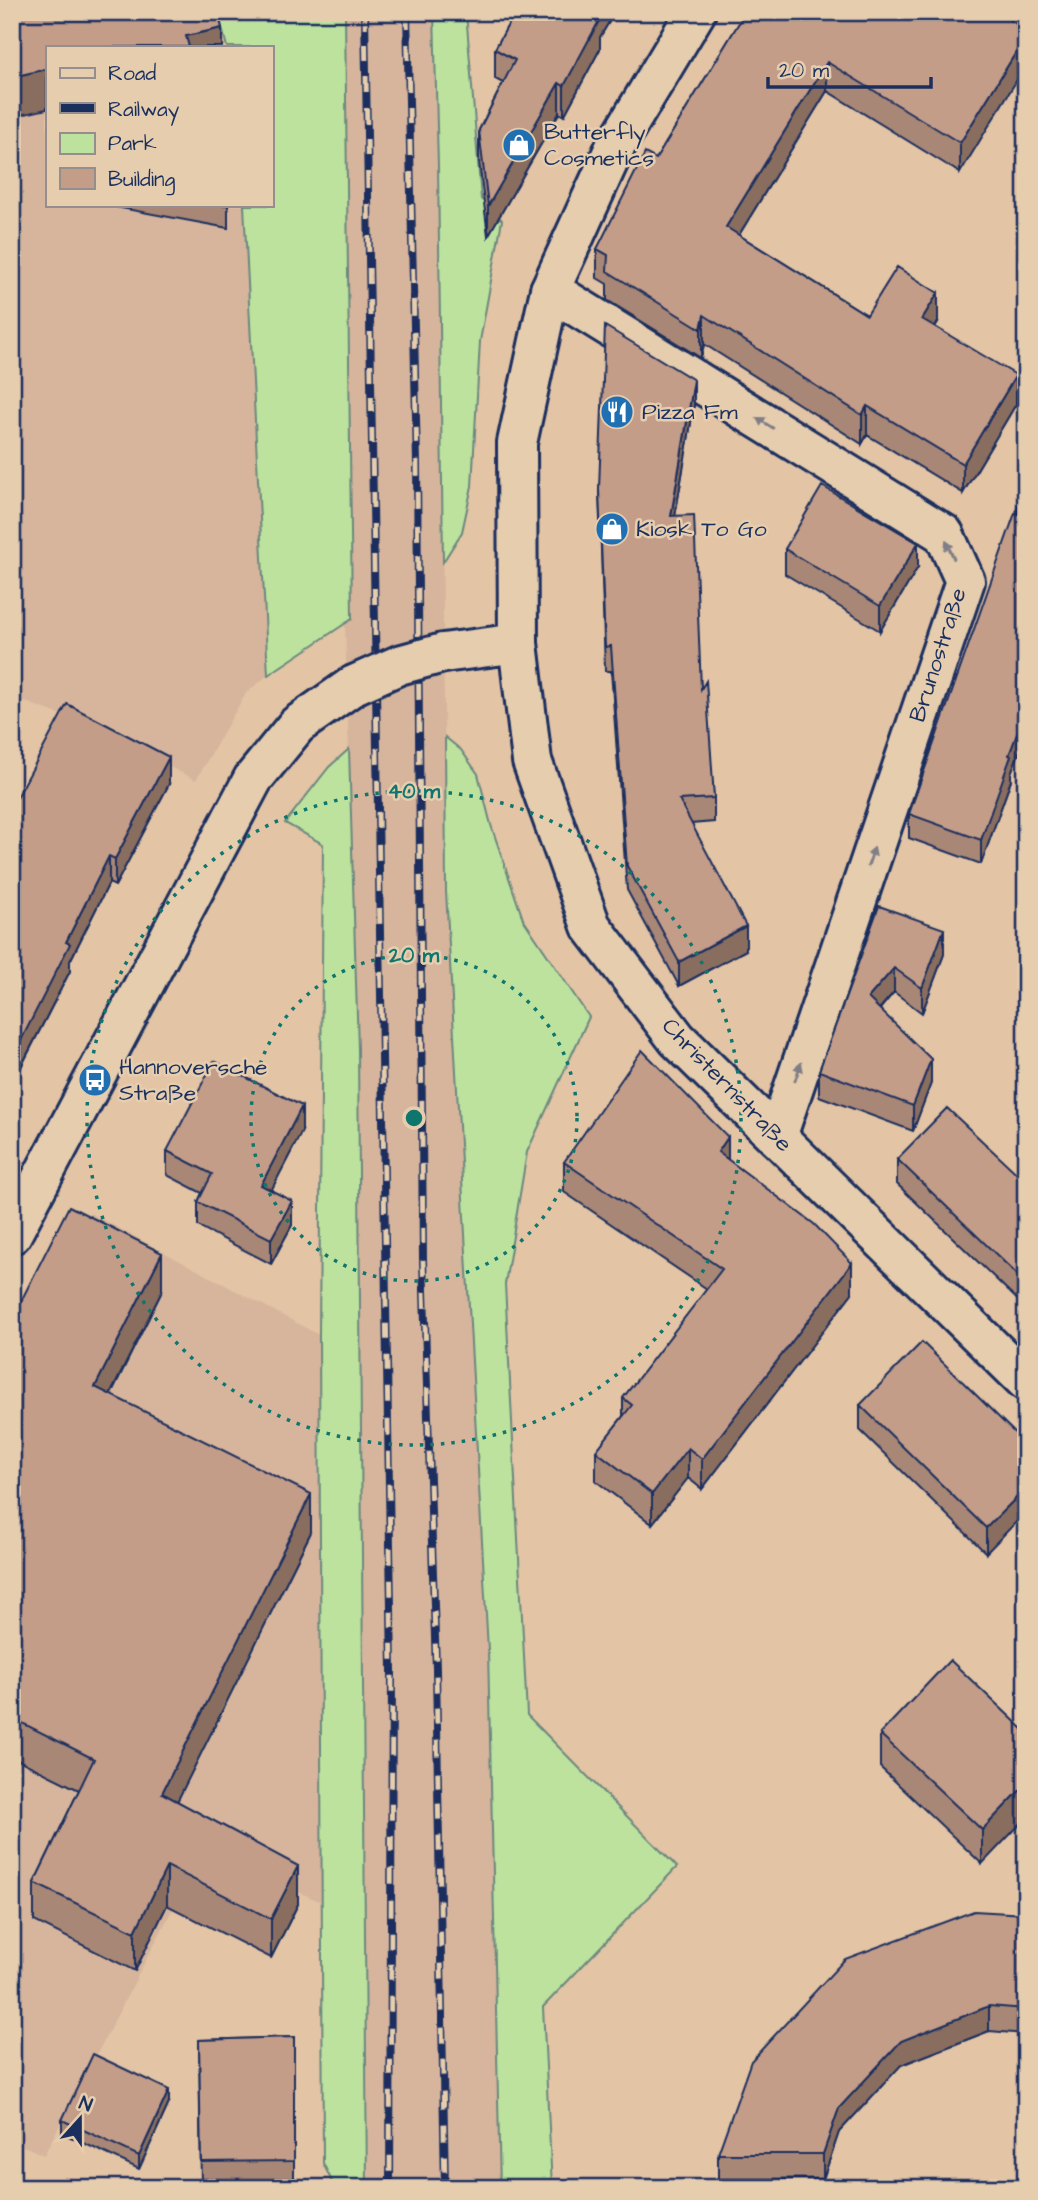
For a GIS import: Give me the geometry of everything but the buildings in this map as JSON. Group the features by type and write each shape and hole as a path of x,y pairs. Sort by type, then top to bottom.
{"street":[{"name":"Christernstraße","path":"696,12 616,145 550,290 517,443 518,643 532,761 591,926 677,1039 1026,1381"},
{"name":"Brunostraße","path":"550,290 944,534 965,581 777,1137"},
{"path":"12,1234 253,779 297,725 354,685 399,665 443,653 518,643"}],"shaded area":[{"path":"12,12 218,12 227,46 46,46 46,206 244,206 268,675 246,693 196,780 75,720 12,697"},
{"path":"286,12 434,12 446,891 488,1650 500,2188 368,2188 358,1049 345,625"},
{"path":"90,1213 319,1335 324,1903 203,1851 44,2155 12,2141 12,1364"}],"green space":[{"path":"218,12 345,12 352,619 268,675 244,206 273,206 273,46 227,46"},
{"path":"434,12 466,12 481,199 502,220 480,341 472,486 462,532 443,562 438,165"},
{"path":"445,737 461,750 478,774 491,825 523,919 589,1017 527,1152 505,1284 527,1715 677,1867 543,2007 552,2188 500,2188 488,1650 446,891"},
{"path":"349,749 358,1049 367,2188 335,2188 323,2163 319,1335 323,844 285,823 329,767"}],"railway":[{"path":"365,12 392,1670 390,2188"},
{"path":"407,12 417,463 423,1260 436,1669 445,2188"}],"place":[{"name":"Butterfly Cosmetics","path":"519,145"},
{"name":"Pizza Fm","path":"617,412"},
{"name":"Kiosk To Go","path":"612,529"},
{"name":"Hannoversche Straße","path":"95,1080"}]}
